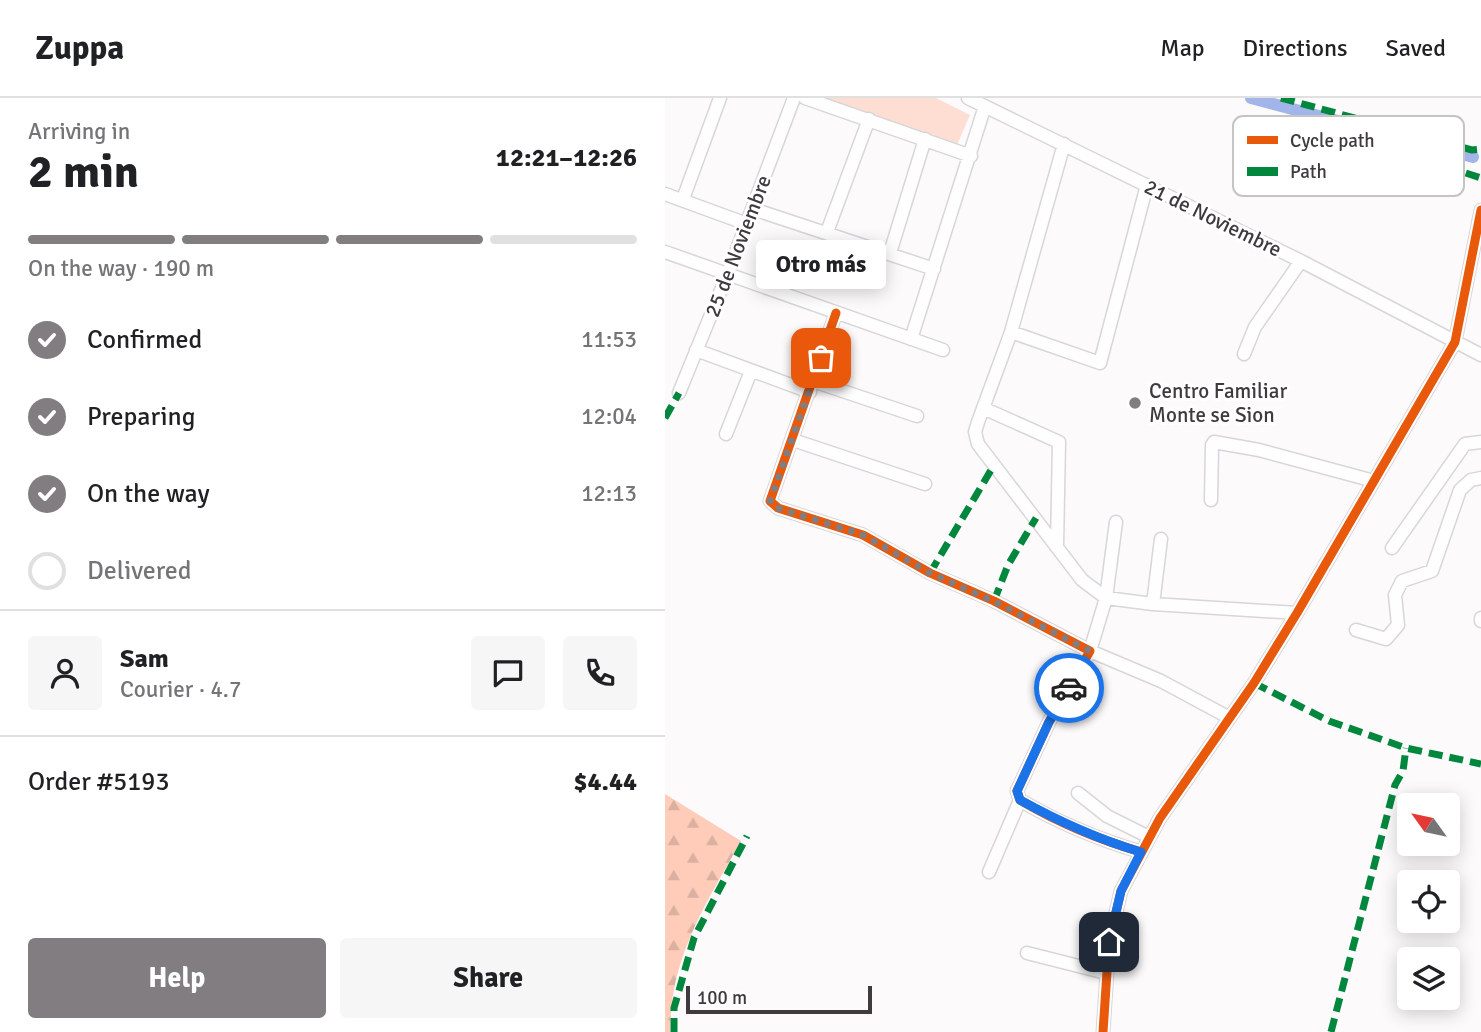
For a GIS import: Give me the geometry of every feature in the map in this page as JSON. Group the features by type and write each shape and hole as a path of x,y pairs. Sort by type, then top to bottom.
{"street":[{"path":"683,199 720,98"},
{"name":"25 de Noviembre","path":"679,393 753,209 794,98"},
{"path":"805,98 971,156"},
{"name":"21 de Noviembre","path":"968,98 1301,261 1481,355"},
{"path":"911,339 985,106"},
{"path":"827,232 869,119"},
{"path":"890,253 925,139"},
{"path":"1064,144 1011,332 975,432 978,444 1082,580 1106,598 1153,604 1297,613"},
{"path":"1011,332 1100,363 1147,185"},
{"path":"665,194 747,224"},
{"path":"753,209 934,270"},
{"path":"1103,1032 1106,973 1121,891 1149,837 1254,683 1297,613 1455,342 1481,210"},
{"path":"666,256 728,273 943,350"},
{"path":"1244,354 1255,327 1301,261"},
{"path":"836,313 770,501 778,508 863,535 930,573 993,601 1090,651 1161,681 1228,718"},
{"path":"696,350 751,371 918,416"},
{"path":"726,434 751,371"},
{"path":"983,408 1059,442 1057,547"},
{"path":"793,440 925,484"},
{"path":"1211,500 1212,445 1215,442 1259,450 1374,481"},
{"path":"1392,548 1465,443 1481,442"},
{"path":"1356,630 1385,639 1398,625 1395,595 1402,581 1432,571 1460,490 1471,480 1481,478"},
{"path":"989,873 1020,800 1017,791 1049,722 1090,651 1106,598 1116,522"},
{"path":"1153,604 1161,539"},
{"path":"1078,793 1107,816 1149,837"},
{"path":"1020,800 1089,836 1141,852"},
{"path":"1027,953 1106,973"}],"green space":[{"path":"665,794 741,841 703,909 683,955 676,979 670,1032 665,1032"}],"shaded area":[{"path":"804,98 936,98 970,115 957,145"}],"waterway":[{"path":"1251,98 1319,116"},
{"path":"1464,155 1473,157"}],"marked path":[{"path":"1281,98 1347,116"},
{"path":"1464,148 1481,149"},
{"path":"1464,172 1481,178"},
{"path":"665,418 679,393"},
{"path":"930,573 994,465"},
{"path":"994,601 1008,565 1036,518"},
{"path":"1254,683 1329,721 1406,748 1481,764"},
{"path":"1331,1032 1395,785 1403,771 1406,748"},
{"path":"674,1032 674,1008 694,938 747,836"}],"cycle path":[{"path":"1103,1032 1109,942 1121,891 1160,818 1254,683 1297,613 1455,342 1481,210"},
{"path":"836,313 770,501 778,508 863,535 930,573 994,601 1090,651 1049,722 1017,791 1020,800 1049,816 1094,836 1141,852"}],"way so far":[{"path":"821,358 770,501 778,508 863,535 930,573 993,601 1090,651 1069,688"}],"place":[{"name":"Otro más","path":"821,358"},
{"name":"Centro Familiar Monte se Sion","path":"1135,403"}],"route":[{"path":"1069,688 1049,722 1017,791 1020,800 1049,817 1089,836 1141,852 1121,891 1109,942"}]}
